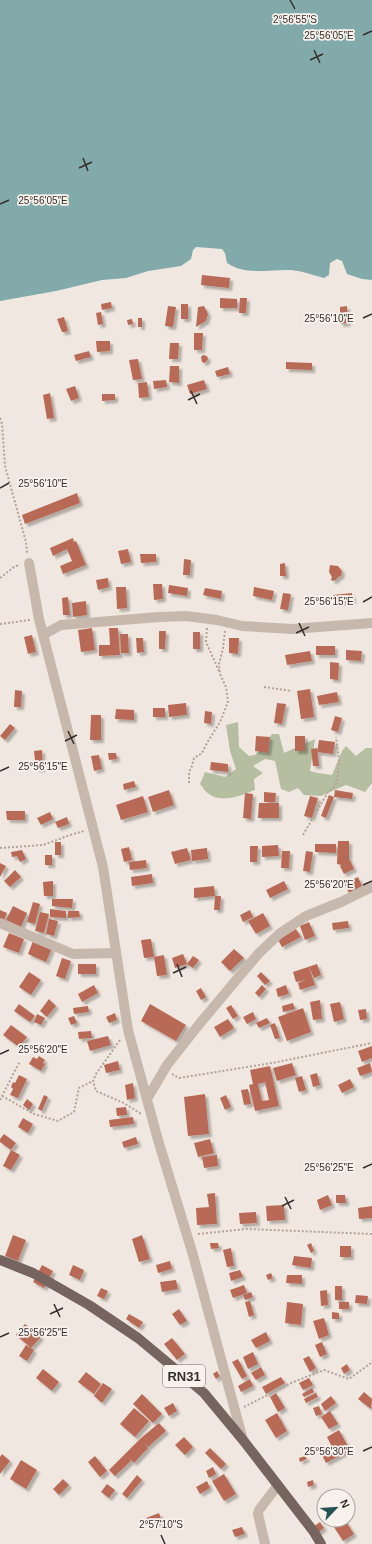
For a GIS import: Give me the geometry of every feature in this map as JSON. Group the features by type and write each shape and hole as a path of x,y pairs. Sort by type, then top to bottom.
{"main road":[{"name":"RN31","path":"0,1260 33,1273 89,1305 138,1338 204,1392 278,1485 321,1544"}],"street":[{"path":"29,563 39,619 106,881 128,1030 187,1235 243,1440"},
{"path":"43,635 56,626 78,623 186,616 242,626 292,629 372,623"},
{"path":"147,1100 164,1070 200,1022 228,988 279,934 306,916 341,902 372,887"},
{"path":"0,923 73,954 116,953"},
{"path":"265,1544 258,1514 260,1507 278,1485"}],"path":[{"path":"0,418 2,424 5,466 26,542 29,563 14,567 0,578"},
{"path":"0,624 39,619"},
{"path":"189,783 188,772 192,766 194,758 202,753 220,722 228,702 226,687 206,642 207,619"},
{"path":"220,674 219,664 224,648 226,622"},
{"path":"264,687 292,691"},
{"path":"303,834 328,792 335,786 338,775 339,760 336,737"},
{"path":"0,848 42,845 93,829"},
{"path":"128,1030 96,1074 94,1081 96,1090 124,1103 153,1121"},
{"path":"164,1070 180,1078 272,1063 372,1043"},
{"path":"0,1100 20,1061"},
{"path":"2,1096 34,1114 58,1121 74,1112 79,1088 94,1081"},
{"path":"187,1235 247,1229 372,1234"},
{"path":"236,1411 291,1383 324,1370 349,1379 372,1363"}],"green space":[{"path":"238,722 239,747 249,756 255,755 272,734 279,734 284,753 315,739 310,771 318,773 332,775 342,751 346,746 356,756 366,748 372,748 372,783 365,792 346,785 321,796 304,795 298,788 289,792 281,789 275,761 265,759 253,766 263,773 254,779 255,790 232,798 214,797 206,792 200,784 205,772 225,777 236,769 230,751 226,725"}],"water":[{"path":"0,0 372,0 372,280 362,279 347,274 342,261 337,259 330,263 329,275 324,278 291,270 250,271 234,267 227,263 225,253 222,249 196,247 193,250 191,259 181,266 148,271 126,278 102,280 56,291 0,301"}],"building":[{"path":"202,275 230,278 229,288 201,285"},
{"path":"220,298 237,299 237,308 220,308"},
{"path":"240,298 247,298 246,313 239,313"},
{"path":"111,302 112,308 102,310 101,304"},
{"path":"181,304 188,304 188,319 181,319"},
{"path":"168,306 176,307 173,327 165,326"},
{"path":"204,306 208,314 206,321 196,327 198,307"},
{"path":"347,306 348,323 340,324 340,307"},
{"path":"101,312 103,324 98,325 96,313"},
{"path":"64,317 68,331 62,332 57,319"},
{"path":"138,318 142,318 142,327 138,327"},
{"path":"132,319 133,324 128,325 127,320"},
{"path":"194,333 203,333 202,350 194,350"},
{"path":"96,341 110,341 110,351 97,352"},
{"path":"170,343 179,343 178,359 169,359"},
{"path":"89,351 91,357 76,361 74,355"},
{"path":"203,355 207,356 208,359 204,363 202,362 201,357"},
{"path":"138,359 142,379 133,380 129,360"},
{"path":"286,362 312,363 312,370 286,369"},
{"path":"170,366 179,366 179,383 169,382"},
{"path":"228,367 230,374 217,377 215,371"},
{"path":"166,380 167,387 154,389 153,381"},
{"path":"204,380 207,389 190,394 187,385"},
{"path":"147,382 149,397 139,398 138,383"},
{"path":"75,386 79,398 71,401 66,389"},
{"path":"50,393 54,418 47,419 43,395"},
{"path":"102,394 115,394 115,400 102,401"},
{"path":"77,493 80,503 25,524 22,515"},
{"path":"73,538 74,542 76,541 86,565 63,574 60,566 72,561 67,549 53,556 50,548"},
{"path":"128,549 131,562 121,564 118,551"},
{"path":"140,554 156,554 156,562 141,563"},
{"path":"184,559 191,560 190,575 183,575"},
{"path":"285,563 286,576 280,576 280,564"},
{"path":"330,565 338,566 342,571 341,576 336,580 332,581 331,579 332,577 329,572"},
{"path":"108,578 109,587 98,590 96,580"},
{"path":"153,584 162,584 163,599 154,600"},
{"path":"169,585 188,588 187,596 168,593"},
{"path":"116,587 126,587 127,608 117,609"},
{"path":"254,587 274,591 272,600 253,596"},
{"path":"205,588 222,591 221,599 203,595"},
{"path":"283,593 291,594 288,610 280,609"},
{"path":"352,593 353,601 334,603 333,595"},
{"path":"68,597 70,615 63,615 62,598"},
{"path":"86,601 87,615 73,617 72,603"},
{"path":"92,628 95,650 81,652 78,630"},
{"path":"109,628 118,628 120,655 99,656 99,645 110,645"},
{"path":"159,631 166,631 165,649 159,649"},
{"path":"193,632 200,632 200,649 193,649"},
{"path":"120,634 128,634 129,653 121,653"},
{"path":"32,635 36,652 28,654 24,637"},
{"path":"136,638 143,638 144,652 137,653"},
{"path":"229,638 239,638 238,654 229,653"},
{"path":"316,646 335,646 335,655 316,655"},
{"path":"346,650 362,651 361,661 346,660"},
{"path":"310,651 312,661 287,665 285,655"},
{"path":"330,662 339,663 338,680 330,679"},
{"path":"310,689 314,717 301,719 297,691"},
{"path":"15,690 22,691 21,707 14,707"},
{"path":"337,692 339,702 319,705 317,696"},
{"path":"186,703 187,715 169,717 168,705"},
{"path":"277,703 286,704 282,724 274,723"},
{"path":"153,708 165,708 165,717 153,717"},
{"path":"116,709 134,710 134,720 115,719"},
{"path":"205,711 212,712 211,724 204,723"},
{"path":"91,715 101,715 101,740 90,740"},
{"path":"335,716 342,718 338,732 331,730"},
{"path":"10,724 15,728 5,740 0,736"},
{"path":"256,736 270,737 268,753 255,751"},
{"path":"295,736 305,736 305,751 295,751"},
{"path":"319,740 335,742 333,754 317,752"},
{"path":"317,748 319,766 313,766 311,749"},
{"path":"42,750 43,769 36,769 34,751"},
{"path":"108,753 116,753 117,759 109,760"},
{"path":"99,755 102,769 94,771 91,756"},
{"path":"211,762 228,764 228,772 210,770"},
{"path":"134,781 136,787 124,790 123,784"},
{"path":"169,790 174,805 153,812 148,797"},
{"path":"335,790 353,793 352,799 334,797"},
{"path":"264,792 276,793 275,802 264,802"},
{"path":"245,793 253,794 251,819 243,818"},
{"path":"329,795 334,797 326,818 321,816"},
{"path":"143,796 148,812 121,820 116,805"},
{"path":"310,796 318,798 312,818 304,816"},
{"path":"259,803 279,803 279,818 258,818"},
{"path":"6,811 25,811 25,820 7,820"},
{"path":"50,812 53,819 41,825 37,818"},
{"path":"67,817 69,824 58,828 55,822"},
{"path":"338,841 349,841 349,861 350,860 354,869 344,874 340,866 342,865 337,864"},
{"path":"55,842 61,842 61,855 55,855"},
{"path":"315,844 336,844 336,853 315,852"},
{"path":"278,845 279,856 262,857 262,846"},
{"path":"250,846 258,846 257,862 250,862"},
{"path":"129,847 132,860 124,862 121,849"},
{"path":"187,848 191,860 175,864 171,852"},
{"path":"207,848 208,859 192,861 191,850"},
{"path":"22,850 26,859 20,862 17,856 12,857 11,852"},
{"path":"282,851 290,851 289,868 281,868"},
{"path":"306,851 313,852 310,872 303,871"},
{"path":"45,855 52,855 52,865 45,865"},
{"path":"146,860 147,868 130,870 129,862"},
{"path":"0,863 6,866 0,877"},
{"path":"15,870 21,877 10,887 4,881"},
{"path":"152,874 153,883 132,886 131,877"},
{"path":"358,877 362,886 349,893 344,883"},
{"path":"53,881 53,896 44,896 43,882"},
{"path":"284,881 288,889 270,898 266,890"},
{"path":"214,886 215,896 194,898 194,888"},
{"path":"215,896 221,896 220,910 214,910"},
{"path":"52,899 73,899 72,908 52,906"},
{"path":"33,902 40,904 35,924 27,922"},
{"path":"13,906 27,913 21,927 6,920"},
{"path":"50,909 66,911 66,918 50,917"},
{"path":"0,910 7,913 4,920 0,918"},
{"path":"250,910 253,917 243,922 240,915"},
{"path":"68,911 79,911 80,917 68,918"},
{"path":"40,912 49,914 44,933 35,931"},
{"path":"263,913 270,926 256,934 248,921"},
{"path":"49,919 58,921 54,936 46,934"},
{"path":"348,921 349,928 333,930 332,923"},
{"path":"309,922 315,936 305,940 300,926"},
{"path":"296,929 301,937 282,947 278,940"},
{"path":"9,933 24,939 19,953 3,947"},
{"path":"151,939 154,957 144,958 141,940"},
{"path":"33,941 52,948 46,962 28,954"},
{"path":"234,949 244,958 230,971 221,962"},
{"path":"183,954 187,964 175,968 172,958"},
{"path":"164,955 167,975 157,976 154,957"},
{"path":"193,956 199,960 193,968 187,964"},
{"path":"62,958 71,961 65,979 56,976"},
{"path":"78,964 96,964 96,974 78,974"},
{"path":"317,964 321,975 314,978 309,967 315,985 300,990 298,983 306,980 296,982 293,972"},
{"path":"29,972 41,980 31,995 19,987"},
{"path":"261,972 270,981 265,985 257,976"},
{"path":"94,985 98,993 82,1002 78,994"},
{"path":"262,985 266,989 259,997 255,993"},
{"path":"286,985 289,994 278,997 276,989"},
{"path":"201,988 206,997 201,1000 196,991"},
{"path":"49,999 56,1006 47,1017 40,1011"},
{"path":"320,1000 322,1019 313,1020 310,1002"},
{"path":"340,1002 344,1019 334,1022 330,1004"},
{"path":"293,1003 295,1009 283,1012 282,1006"},
{"path":"19,1004 35,1016 30,1022 14,1011"},
{"path":"150,1004 186,1025 176,1041 141,1021"},
{"path":"231,1005 238,1016 233,1019 226,1008"},
{"path":"88,1006 89,1012 74,1014 73,1008"},
{"path":"303,1008 311,1032 287,1041 278,1017"},
{"path":"366,1009 367,1019 360,1020 358,1010"},
{"path":"253,1012 256,1019 247,1024 243,1017"},
{"path":"115,1013 117,1020 109,1023 106,1017"},
{"path":"37,1014 45,1018 41,1025 34,1022"},
{"path":"74,1016 77,1023 71,1025 68,1018"},
{"path":"267,1018 270,1023 259,1028 256,1023"},
{"path":"228,1019 234,1028 220,1037 214,1027"},
{"path":"275,1023 280,1038 275,1039 270,1025"},
{"path":"11,1025 27,1037 19,1047 3,1035"},
{"path":"91,1031 92,1038 79,1039 78,1032"},
{"path":"108,1036 111,1045 90,1051 87,1041"},
{"path":"372,1046 372,1058 362,1062 358,1051"},
{"path":"39,1056 45,1060 43,1063 45,1064 41,1071 29,1064 33,1057 37,1059"},
{"path":"118,1061 120,1070 106,1073 104,1065"},
{"path":"292,1063 296,1075 277,1081 273,1068"},
{"path":"370,1063 372,1072 360,1076 357,1068"},
{"path":"270,1066 279,1106 255,1111 249,1085 253,1084 250,1070","holes":["265,1082 269,1100 262,1101 258,1084"]},
{"path":"317,1073 320,1085 313,1087 310,1075"},
{"path":"19,1075 27,1079 18,1098 10,1095 13,1089 11,1087 13,1082 15,1083"},
{"path":"302,1076 306,1090 299,1092 295,1078"},
{"path":"350,1079 354,1087 342,1093 338,1085"},
{"path":"133,1083 135,1098 127,1100 125,1085"},
{"path":"248,1089 251,1104 244,1105 241,1090"},
{"path":"205,1094 209,1134 188,1136 184,1097"},
{"path":"44,1095 48,1097 42,1111 38,1109"},
{"path":"226,1095 231,1107 225,1110 220,1098"},
{"path":"27,1099 33,1104 29,1110 23,1105"},
{"path":"126,1107 127,1115 117,1116 116,1108"},
{"path":"133,1117 134,1124 110,1127 109,1120"},
{"path":"23,1118 33,1124 28,1133 18,1127"},
{"path":"4,1134 16,1143 11,1150 0,1142 0,1139"},
{"path":"136,1137 138,1144 124,1148 122,1142"},
{"path":"210,1139 214,1153 198,1157 194,1143"},
{"path":"11,1150 20,1155 11,1170 3,1166"},
{"path":"217,1155 218,1166 204,1168 202,1157"},
{"path":"215,1193 217,1224 197,1225 196,1208 209,1207 207,1194"},
{"path":"328,1195 332,1205 320,1210 317,1200"},
{"path":"336,1195 345,1195 346,1203 336,1203"},
{"path":"284,1205 285,1220 267,1221 266,1206"},
{"path":"372,1206 372,1218 359,1219 358,1208"},
{"path":"256,1212 257,1223 240,1224 239,1213"},
{"path":"13,1235 26,1240 18,1261 5,1256"},
{"path":"142,1235 150,1259 139,1262 132,1239"},
{"path":"210,1243 218,1243 219,1248 211,1249"},
{"path":"311,1243 314,1251 311,1253 307,1245"},
{"path":"340,1246 351,1246 351,1257 340,1257"},
{"path":"231,1248 234,1266 227,1267 223,1250"},
{"path":"294,1256 312,1258 311,1268 292,1265"},
{"path":"170,1261 172,1269 158,1273 156,1265"},
{"path":"42,1265 53,1271 44,1288 33,1282"},
{"path":"73,1265 84,1270 80,1280 69,1275"},
{"path":"240,1270 243,1277 231,1281 229,1273"},
{"path":"271,1273 273,1278 268,1280 266,1275"},
{"path":"287,1275 302,1275 302,1284 286,1283"},
{"path":"176,1280 178,1289 162,1292 160,1282"},
{"path":"244,1285 247,1293 233,1298 230,1290"},
{"path":"335,1286 342,1286 342,1300 335,1300"},
{"path":"101,1288 108,1291 104,1299 97,1296"},
{"path":"327,1290 328,1305 321,1306 320,1291"},
{"path":"251,1292 253,1297 245,1300 243,1295"},
{"path":"356,1295 368,1296 367,1304 355,1303"},
{"path":"250,1301 254,1315 249,1317 245,1302"},
{"path":"287,1302 303,1304 301,1325 285,1323"},
{"path":"339,1302 349,1302 349,1309 339,1309"},
{"path":"179,1309 187,1321 180,1325 172,1314"},
{"path":"332,1312 339,1313 339,1319 332,1319"},
{"path":"129,1314 143,1322 139,1328 126,1319"},
{"path":"324,1318 329,1335 319,1339 313,1321"},
{"path":"25,1324 41,1337 31,1348 16,1335"},
{"path":"266,1332 270,1341 256,1348 251,1340"},
{"path":"172,1338 185,1354 177,1360 164,1344"},
{"path":"322,1342 327,1354 320,1357 315,1345"},
{"path":"26,1345 34,1350 27,1361 19,1356"},
{"path":"253,1352 258,1364 248,1369 243,1357"},
{"path":"309,1356 316,1368 310,1372 303,1359"},
{"path":"238,1359 247,1376 242,1379 232,1362"},
{"path":"347,1364 350,1370 344,1374 341,1368"},
{"path":"261,1367 265,1375 256,1380 251,1373"},
{"path":"43,1369 59,1382 52,1391 36,1378"},
{"path":"217,1371 220,1376 216,1379 213,1374"},
{"path":"86,1372 101,1384 94,1394 78,1382"},
{"path":"281,1377 285,1383 266,1394 262,1387"},
{"path":"309,1378 313,1385 303,1390 299,1383"},
{"path":"250,1379 253,1386 241,1392 238,1386"},
{"path":"103,1383 112,1389 102,1403 94,1396"},
{"path":"312,1388 314,1392 304,1397 302,1394"},
{"path":"364,1392 372,1399 371,1409 358,1399"},
{"path":"276,1393 285,1408 278,1412 270,1397"},
{"path":"316,1393 318,1397 306,1403 304,1399"},
{"path":"142,1394 162,1414 153,1423 133,1404"},
{"path":"331,1396 336,1403 325,1411 321,1404"},
{"path":"173,1403 177,1411 169,1416 164,1408"},
{"path":"319,1406 322,1414 316,1416 313,1408"},
{"path":"134,1408 149,1421 135,1437 120,1424"},
{"path":"330,1411 338,1424 329,1429 321,1417"},
{"path":"277,1413 287,1431 276,1438 265,1420"},
{"path":"159,1423 166,1431 148,1447 144,1443 148,1448 134,1463 129,1458 131,1461 115,1476 109,1470 141,1438"},
{"path":"339,1430 350,1450 326,1463 322,1455 333,1449 327,1437"},
{"path":"184,1437 193,1447 185,1455 175,1445"},
{"path":"210,1448 226,1464 221,1469 205,1453"},
{"path":"2,1454 10,1461 0,1474 0,1457"},
{"path":"95,1456 107,1471 100,1477 88,1462"},
{"path":"305,1456 307,1459 300,1462 299,1458"},
{"path":"21,1460 37,1470 26,1489 10,1479"},
{"path":"213,1467 216,1474 209,1478 206,1471"},
{"path":"224,1474 236,1494 224,1501 212,1481"},
{"path":"137,1475 142,1480 127,1498 122,1494"},
{"path":"63,1479 69,1485 59,1495 53,1489"},
{"path":"313,1480 314,1485 308,1487 307,1482"},
{"path":"207,1481 210,1488 200,1494 196,1487"},
{"path":"107,1484 115,1490 109,1498 101,1492"},
{"path":"159,1513 162,1521 149,1525 146,1518"},
{"path":"316,1525 316,1528 324,1528 317,1533 313,1527"},
{"path":"242,1527 245,1534 235,1537 232,1530"},
{"path":"335,1528 350,1528 354,1534 343,1541"}]}
